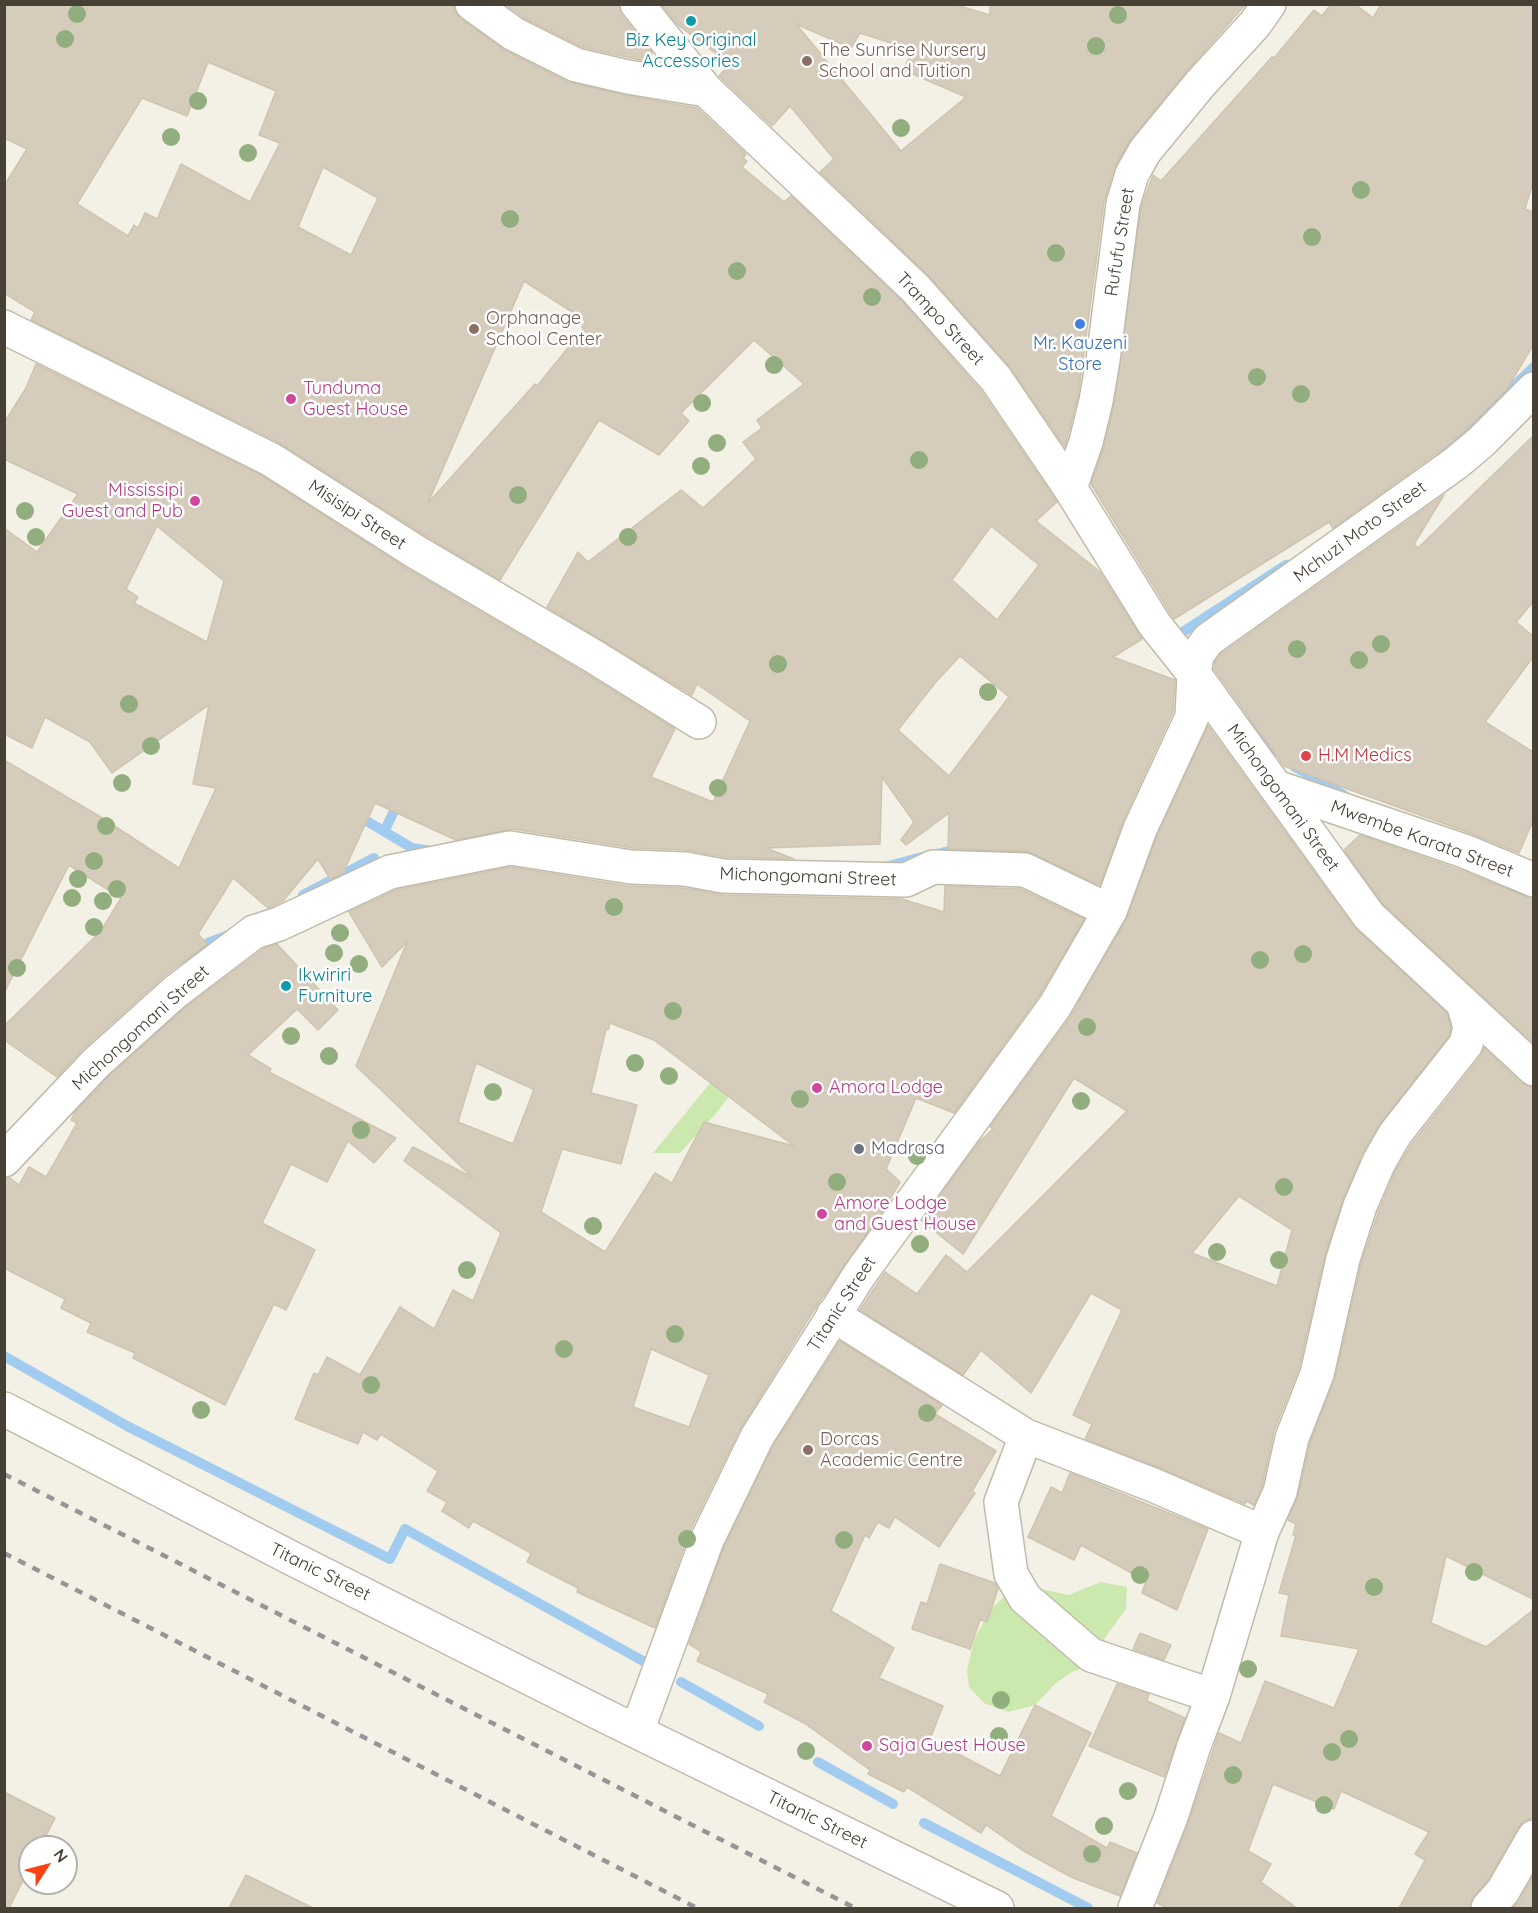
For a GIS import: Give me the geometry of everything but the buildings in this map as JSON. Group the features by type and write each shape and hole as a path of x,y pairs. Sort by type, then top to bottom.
{"street":[{"path":"472,4 514,34 576,65 628,77 706,90"},
{"name":"Trampo Street","path":"637,4 706,90 915,288 996,379 1070,488 1155,625 1194,674"},
{"name":"Rufufu Street","path":"1070,488 1086,442 1096,401 1124,204 1132,174 1145,151 1200,84 1255,24 1269,4"},
{"name":"Misisipi Street","path":"4,327 270,459 416,552 593,656 699,722"},
{"name":"Mchuzi Moto Street","path":"1194,674 1197,655 1208,640 1456,463 1481,442 1533,389"},
{"path":"1110,911 1140,829 1192,717 1194,674"},
{"name":"Michongomani Street","path":"1194,674 1369,916 1533,1069"},
{"name":"Mwembe Karata Street","path":"1276,787 1464,851 1533,880"},
{"name":"Michongomani Street","path":"4,1160 96,1064 175,992 254,932 279,924 390,872 510,848 631,867 685,868 723,876 906,880 933,867 1025,870 1110,911"},
{"name":"Titanic Street","path":"637,1731 707,1540 757,1437 860,1274 1055,1006 1110,911"},
{"path":"1135,1908 1171,1817 1213,1696 1262,1532 1280,1492 1292,1438 1317,1374 1342,1259 1360,1206 1379,1162 1395,1134 1466,1044 1470,1027 1463,1003"},
{"path":"833,1315 1026,1436 1153,1485 1262,1532"},
{"name":"Titanic Street","path":"4,1409 296,1560 997,1908"},
{"path":"1026,1436 1001,1502 1011,1574 1025,1598 1091,1655 1213,1696"},
{"path":"1488,1908 1503,1891 1533,1837"}],"green space":[{"path":"745,1075 718,1111 680,1153 653,1153 711,1082"},
{"path":"1101,1582 1127,1587 1126,1609 1104,1639 1116,1663 1105,1660 1072,1672 1055,1684 1035,1705 1008,1712 984,1703 969,1687 967,1671 974,1639 992,1608 1018,1584 1068,1595"}],"waterway":[{"path":"1443,453 1534,367"},
{"path":"1172,639 1286,565"},
{"path":"1247,722 1276,751"},
{"path":"1295,767 1344,795"},
{"path":"385,830 399,800"},
{"path":"355,814 412,848 432,851"},
{"path":"937,854 961,848 1028,855 1060,865"},
{"path":"885,867 922,857"},
{"path":"303,895 374,858"},
{"path":"188,963 208,943 229,935"},
{"path":"4,1356 127,1426 390,1559 405,1529 652,1666 654,1663"},
{"path":"681,1682 759,1726"},
{"path":"818,1762 893,1804"},
{"path":"924,1823 1088,1908"}],"railway":[{"path":"4,1474 855,1908"},
{"path":"4,1553 697,1908"}],"place":[{"name":"Biz Key Original Accessories","path":"691,21"},
{"name":"The Sunrise Nursery School and Tuition","path":"807,61"},
{"name":"Mr. Kauzeni Store","path":"1080,324"},
{"name":"Orphanage School Center","path":"474,329"},
{"name":"Tunduma Guest House","path":"291,399"},
{"name":"Mississipi Guest and Pub","path":"195,501"},
{"name":"H.M Medics","path":"1306,756"},
{"name":"Ikwiriri Furniture","path":"286,986"},
{"name":"Amora Lodge","path":"817,1088"},
{"name":"Madrasa","path":"859,1149"},
{"name":"Amore Lodge and Guest House","path":"822,1214"},
{"name":"Dorcas Academic Centre","path":"808,1450"},
{"name":"Saja Guest House","path":"867,1746"}]}
